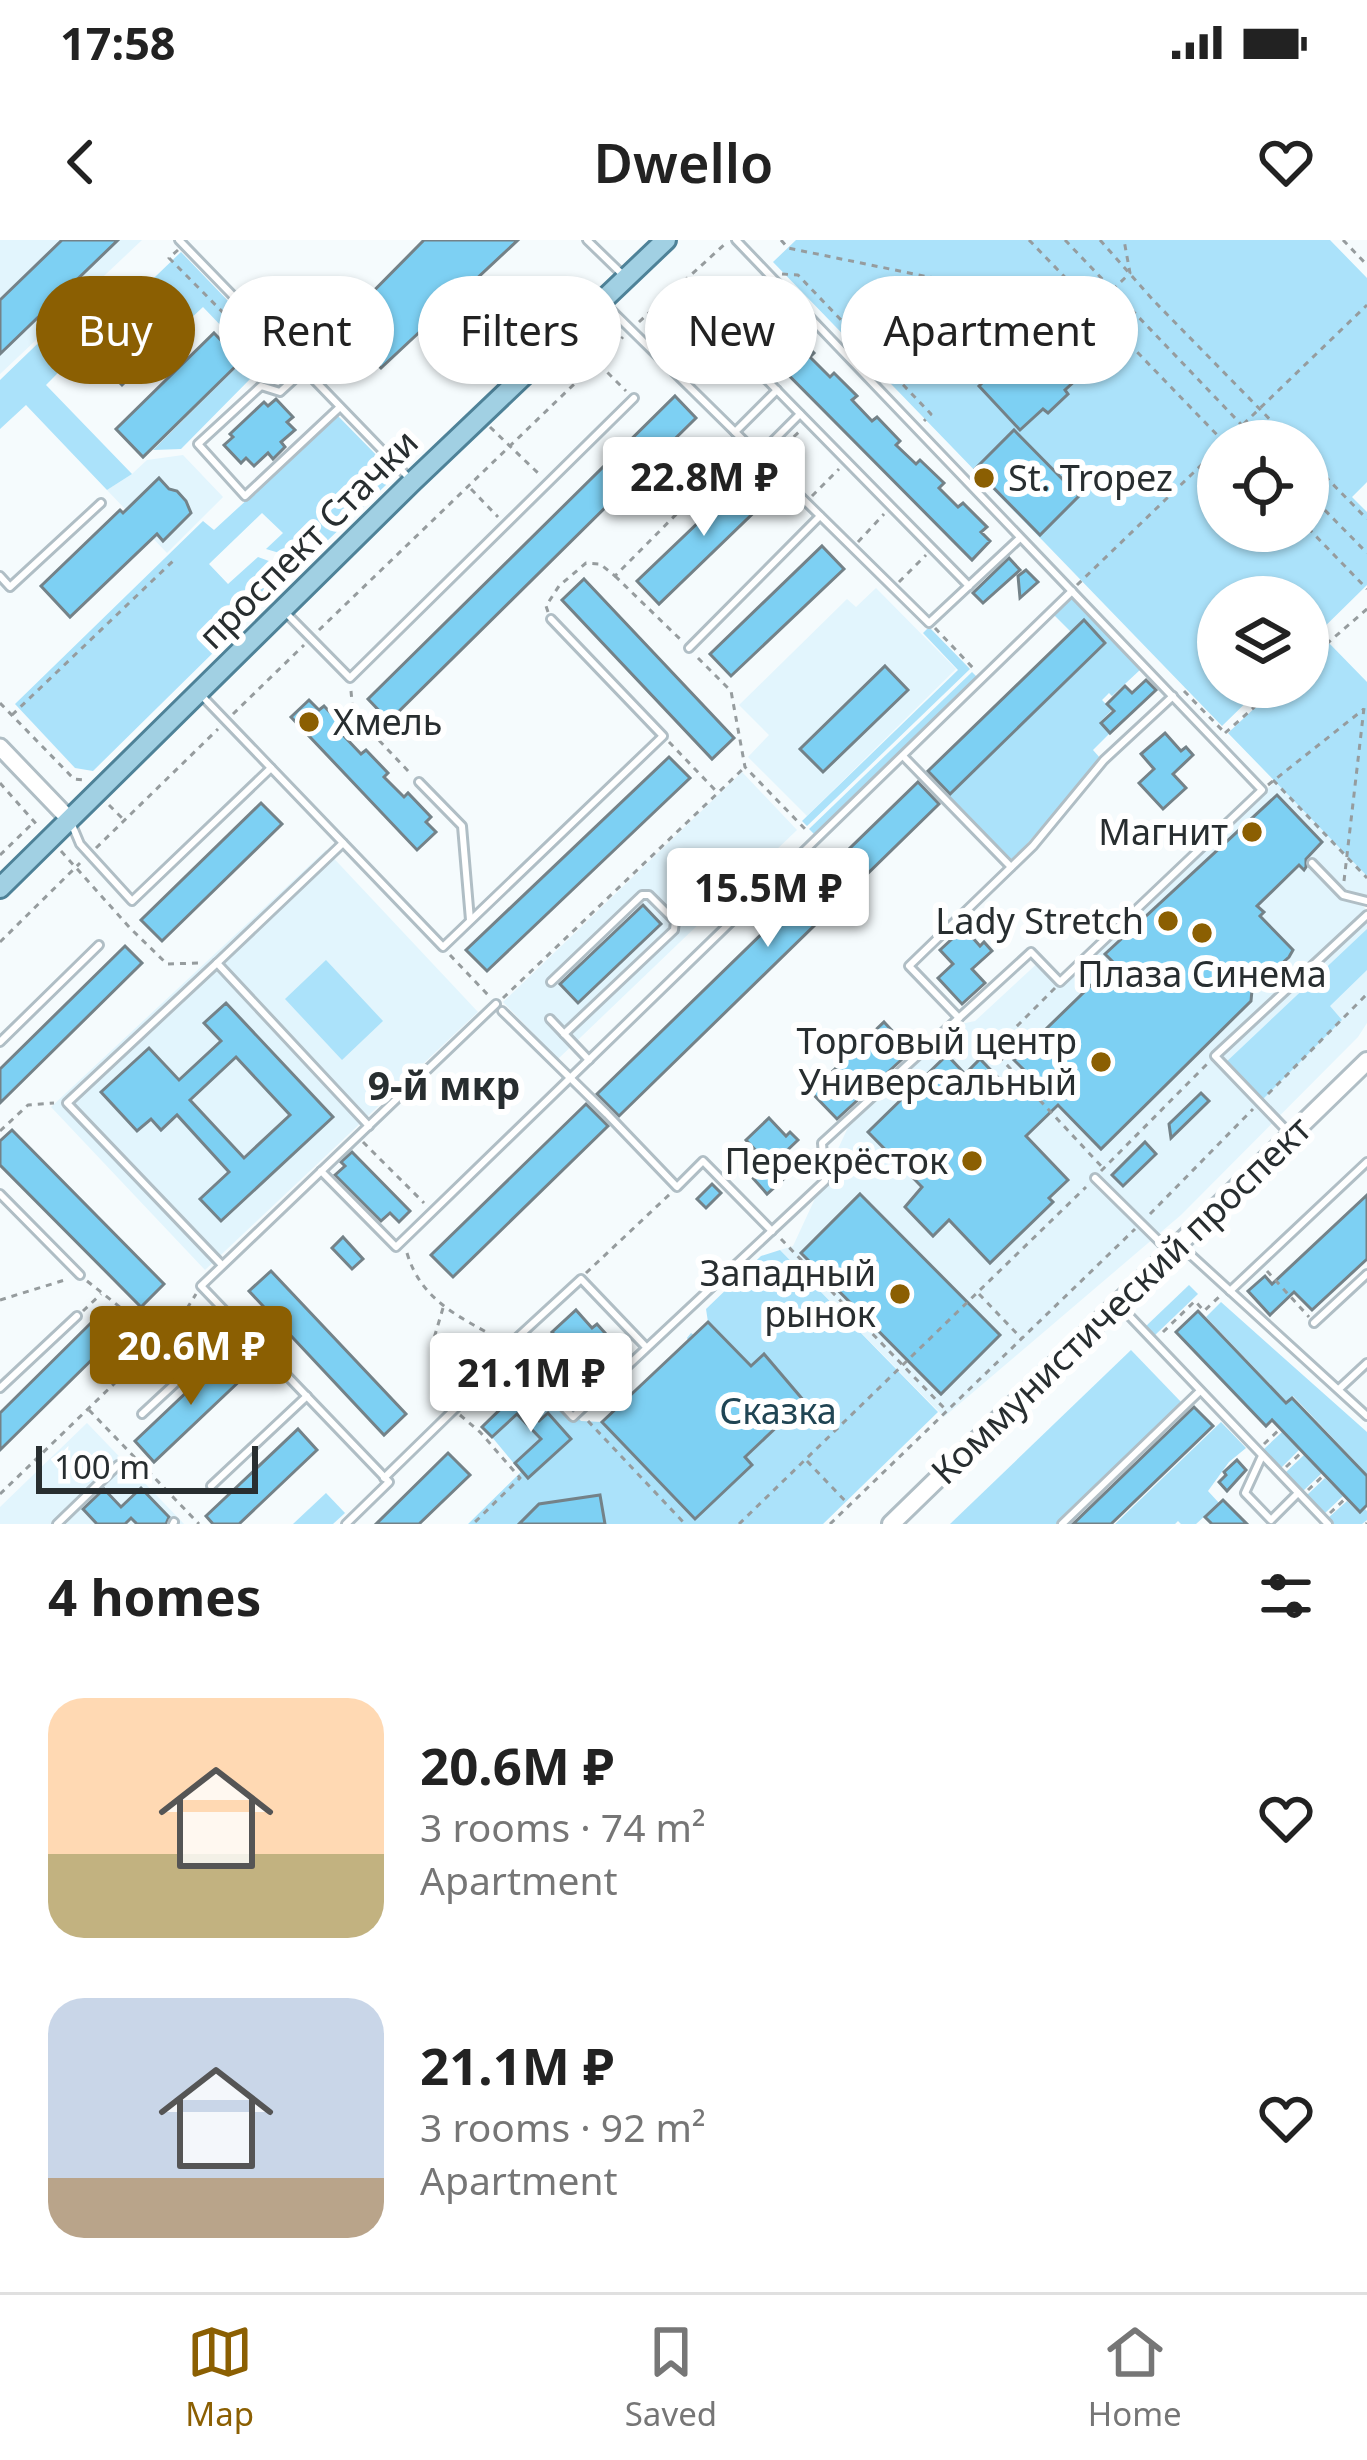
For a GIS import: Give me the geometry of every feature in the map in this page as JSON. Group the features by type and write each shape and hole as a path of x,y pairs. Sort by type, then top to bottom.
{"main road":[{"name":"проспект Стачки","path":"621,283 666,240"},
{"name":"проспект Стачки","path":"0,888 515,384"},
{"name":"Коммунистический проспект","path":"891,1524 1367,1057"}],"street":[{"path":"2,752 70,820"}],"lane":[{"path":"587,240 626,278"},
{"path":"510,1350 572,1417 825,1181 822,1143 1031,952 1060,982 1262,790 732,240"},
{"path":"181,242 219,282"},
{"path":"621,320 645,344"},
{"path":"289,384 280,392 261,386 198,444 245,496 340,407"},
{"path":"318,384 412,482"},
{"path":"686,384 929,623 1020,538"},
{"path":"771,384 969,586"},
{"path":"735,432 777,390"},
{"path":"283,610 350,678 634,398"},
{"path":"759,455 800,414"},
{"path":"0,576 10,587 101,502"},
{"path":"688,648 820,516"},
{"path":"321,1171 396,1247 1072,591"},
{"path":"199,693 443,946 663,736 551,619"},
{"path":"959,1018 909,966 1033,846 1104,760 1172,696"},
{"path":"903,755 1010,867"},
{"path":"70,820 80,844 132,901 271,768"},
{"path":"419,782 461,826 470,920"},
{"path":"222,1265 67,1103 343,843"},
{"path":"1312,863 1343,895 1367,901"},
{"path":"551,982 642,895 649,895 675,922 674,929 564,1034"},
{"path":"1291,1135 1215,1057 1367,915"},
{"path":"0,1042 99,945"},
{"path":"217,963 369,1126"},
{"path":"346,1524 389,1482 201,1286 499,1007 677,1187 703,1161 772,1231"},
{"path":"550,1019 589,1060"},
{"path":"1229,1291 1367,1162"},
{"path":"1095,1178 1367,1416"},
{"path":"1,1197 80,1275"},
{"path":"1314,1323 1367,1274"},
{"path":"384,1478 580,1279 646,1347"},
{"path":"1118,1304 1326,1522"},
{"path":"0,1388 77,1316"},
{"path":"142,1414 238,1325"},
{"path":"1339,1389 1367,1363"},
{"path":"1062,1524 1200,1391"},
{"path":"211,1486 307,1396"},
{"path":"1260,1453 1245,1493 1270,1520 1300,1495"},
{"path":"57,1524 118,1466"}],"path":[{"path":"621,340 732,240"},
{"path":"781,240 788,248 924,276"},
{"path":"1029,240 1063,276"},
{"path":"1065,240 1099,276"},
{"path":"1100,240 1270,420"},
{"path":"1124,240 1130,273"},
{"path":"1342,240 1367,265"},
{"path":"181,242 169,258 219,309"},
{"path":"1127,276 1130,273"},
{"path":"778,274 798,275 931,414 924,421 931,428"},
{"path":"1247,420 1367,305"},
{"path":"1138,317 1237,420"},
{"path":"1138,353 1203,420"},
{"path":"0,942 575,384"},
{"path":"620,384 634,398"},
{"path":"479,418 548,483"},
{"path":"766,463 809,423"},
{"path":"615,576 747,444"},
{"path":"806,502 846,461"},
{"path":"1082,580 1197,469"},
{"path":"1329,480 1367,519"},
{"path":"470,488 506,525"},
{"path":"853,547 891,507"},
{"path":"1329,514 1367,553"},
{"path":"894,588 932,549"},
{"path":"1329,550 1367,589"},
{"path":"12,715 173,561"},
{"path":"551,619 546,606 586,563 600,564 615,576 731,691 745,767 816,840"},
{"path":"1329,641 1367,608"},
{"path":"929,623 983,677"},
{"path":"350,678 353,713 419,782"},
{"path":"1176,683 1225,733"},
{"path":"0,703 74,779"},
{"path":"1262,790 1366,707"},
{"path":"1343,895 1366,707"},
{"path":"1216,741 1253,708"},
{"path":"663,736 718,793"},
{"path":"443,946 499,1007 745,767"},
{"path":"1274,780 1367,878"},
{"path":"0,783 167,964 217,963"},
{"path":"1,853 34,822"},
{"path":"1060,982 993,1050 1104,1168"},
{"path":"830,1524 1141,1223 1367,994"},
{"path":"739,1524 1215,1057"},
{"path":"0,1131 28,1105 67,1103"},
{"path":"358,1136 433,1212"},
{"path":"580,1279 677,1187"},
{"path":"772,1231 946,1411"},
{"path":"403,1240 413,1273 443,1308 510,1350"},
{"path":"1260,1264 1314,1323"},
{"path":"0,1300 80,1275 160,1340"},
{"path":"0,1494 179,1321 201,1286"},
{"path":"1153,1341 1195,1301 1204,1311 1229,1291"},
{"path":"978,1293 1022,1339"},
{"path":"77,1316 101,1294"},
{"path":"443,1308 432,1345 452,1408 520,1478 473,1524"},
{"path":"88,1409 200,1524"},
{"path":"579,1411 686,1524"},
{"path":"1260,1453 1280,1429"},
{"path":"1280,1474 1302,1452"},
{"path":"805,1460 849,1505"},
{"path":"1300,1495 1324,1475"},
{"path":"1326,1522 1346,1498"}],"shaded area":[{"path":"0,240 142,240 104,276 36,276 36,340 0,374"},
{"path":"183,455 223,497 167,553 107,490 147,460"},
{"path":"876,588 956,669 807,816 748,757 769,735 739,705 847,599 856,607"},
{"path":"742,772 797,830 558,1059 503,1002"},
{"path":"1277,780 1367,876 1367,900 1362,905 1367,911 1367,1023 1181,1215 944,1417 780,1250 793,1246 850,1123 951,1026 975,1021 1041,960 1062,979"},
{"path":"326,850 478,1012 205,1270 51,1107"},
{"path":"87,1423 184,1524 0,1524 0,1507"}],"green space":[{"path":"796,240 1330,240 1367,278 1367,482 1352,497 1367,512 1367,585 1329,622 1329,576 1197,576 1197,700 891,384 1138,384 1138,276 841,276 841,332 817,307 817,276 787,276 773,262"},
{"path":"181,252 219,291 219,324 203,307 195,315 195,276 156,276"},
{"path":"36,345 36,384 47,384 132,474 107,490 26,405 0,429 0,380"},
{"path":"220,384 245,384 181,449 153,450"},
{"path":"338,416 390,469 386,485 306,561 266,549 283,533 262,513 209,564 228,584 258,557 296,571 93,771 75,768 15,704 203,521 214,530"},
{"path":"1071,597 1141,669 1102,700 1112,710 1100,722 1110,733 1093,750 1101,759 1012,861 949,796 1107,643 1084,620 1071,632 1053,614"},
{"path":"929,627 970,669 807,826 802,821 958,670 923,633"},
{"path":"1329,643 1367,682 1367,876 1228,733 1255,708 1329,708"},
{"path":"972,672 978,678 815,835 809,829"},
{"path":"1205,708 1240,708 1222,726"},
{"path":"1367,929 1367,970 1330,1006 1342,1020 1259,1103 1223,1065"},
{"path":"326,960 383,1021 342,1060 285,999"},
{"name":"Сказка","path":"780,1250 938,1412 823,1524 468,1524 521,1472 482,1425 515,1393 521,1396 539,1379 581,1421 602,1422 691,1333 708,1322 706,1309 761,1256"},
{"path":"1189,1285 1198,1294 1154,1336 1145,1327"},
{"path":"1221,1302 1367,1432 1367,1474 1293,1396 1286,1401 1206,1317"},
{"path":"1131,1350 1182,1403 1056,1524 950,1524"},
{"path":"1221,1422 1246,1448 1208,1491 1219,1503 1196,1524 1115,1524"},
{"path":"1282,1432 1299,1450 1281,1468 1263,1450"},
{"path":"1304,1455 1322,1473 1303,1491 1285,1473"},
{"path":"1325,1478 1343,1496 1324,1514 1306,1496"},
{"path":"326,1493 345,1513 333,1524 293,1524"},
{"path":"1347,1501 1359,1513 1365,1509 1367,1520 1334,1524 1328,1518"}],"building":[{"path":"62,240 118,240 81,276 36,276 36,319 0,354 0,300"},
{"path":"424,240 518,240 479,276 418,276 418,333 394,356 394,276 388,276"},
{"path":"214,333 219,338 219,383 143,457 116,429 162,384 195,384 195,352"},
{"path":"817,364 857,396 852,400 872,421 877,417 916,464 920,460 944,483 939,488 958,507 963,503 987,527 981,532 990,541 972,560 797,384 817,384"},
{"path":"1072,384 1048,413 1043,409 1020,430 979,386"},
{"path":"675,396 696,418 389,721 368,699"},
{"path":"276,399 293,417 287,422 295,430 281,442 285,447 273,459 268,453 254,466 246,458 241,463 224,445 233,437 230,434 264,402 268,406"},
{"path":"1014,430 1079,496 1040,535 975,469"},
{"path":"749,474 771,496 659,604 637,581"},
{"path":"159,478 177,491 191,513 163,541 157,534 70,617 41,586"},
{"path":"822,546 844,569 731,676 710,654"},
{"path":"1009,558 1020,570 983,603 973,593"},
{"path":"1026,570 1038,582 1020,598 1018,576"},
{"path":"584,579 734,738 712,759 562,600"},
{"path":"1084,620 1105,643 950,794 928,771"},
{"path":"885,666 908,690 823,772 800,749"},
{"path":"1146,680 1156,690 1110,733 1101,723 1114,711 1107,704 1125,686 1132,693"},
{"path":"309,700 319,710 324,706 361,754 366,750 388,773 384,777 431,817 426,822 436,832 417,850 291,717"},
{"path":"1165,733 1181,751 1186,747 1193,755 1173,774 1186,788 1163,809 1139,783 1154,769 1141,754"},
{"path":"669,757 690,778 487,971 466,950"},
{"path":"918,782 939,804 619,1116 597,1094"},
{"path":"1277,795 1322,842 1306,859 1304,870 1299,865 1257,906 1264,912 1260,916 1293,950 1289,957 1252,990 1251,1001 1101,1149 1058,1105 1026,1136 1068,1180 1049,1198 1053,1202 990,1263 949,1220 933,1236 905,1207 922,1187 868,1132 947,1055 965,1074 980,1059 1011,1091 1029,1075 1014,1060 1114,963 1105,954"},
{"path":"261,803 282,824 162,941 141,920"},
{"path":"643,905 661,924 578,1003 560,984"},
{"path":"964,928 980,946 984,942 992,951 972,969 985,983 962,1004 938,978 953,964 940,950"},
{"path":"125,946 142,963 0,1103 0,1069"},
{"path":"226,1003 333,1117 221,1221 200,1199 229,1172 177,1115 161,1130 151,1119 137,1131 101,1092 149,1048 179,1080 221,1041 204,1023","holes":["236,1057 290,1115 244,1158 190,1100"]},
{"path":"884,1022 911,1051 837,1119 811,1092"},
{"path":"1201,1093 1209,1101 1171,1138 1169,1124"},
{"path":"586,1104 608,1126 453,1277 431,1255"},
{"path":"769,1118 786,1136 790,1132 798,1140 778,1159 790,1173 767,1194 744,1168 759,1154 746,1140"},
{"path":"12,1130 164,1284 141,1307 0,1165 0,1141"},
{"path":"1145,1142 1156,1154 1123,1186 1112,1175"},
{"path":"352,1152 410,1211 399,1222 390,1213 381,1221 335,1175"},
{"path":"712,1184 721,1193 706,1208 697,1199"},
{"name":"Западный рынок","path":"860,1194 1000,1335 941,1394 801,1253"},
{"path":"1367,1195 1367,1259 1312,1310 1294,1292 1270,1315 1248,1291 1265,1276 1272,1284"},
{"path":"343,1237 363,1259 352,1269 332,1248"},
{"path":"271,1271 406,1414 384,1435 249,1291"},
{"path":"104,1310 123,1329 0,1450 0,1413"},
{"path":"576,1310 592,1328 597,1324 605,1333 584,1352 597,1365 574,1386 550,1360 565,1346 552,1332"},
{"path":"1198,1311 1286,1403 1292,1398 1367,1476 1367,1505 1360,1512 1272,1420 1266,1426 1176,1332"},
{"path":"708,1322 751,1366 764,1354 804,1401 745,1457 752,1465 695,1519 602,1422"},
{"path":"227,1354 246,1375 154,1462 135,1441"},
{"path":"515,1395 539,1421 548,1413 571,1439 528,1478 515,1463 541,1439 517,1414 492,1437 482,1427"},
{"path":"1194,1407 1213,1426 1111,1524 1073,1524"},
{"path":"298,1429 317,1450 239,1524 213,1524 206,1516"},
{"path":"448,1453 470,1475 419,1524 376,1524"},
{"path":"1237,1460 1246,1470 1227,1491 1219,1482"},
{"path":"141,1488 169,1517 166,1524 137,1524 131,1518 125,1524 97,1524 83,1509 104,1489 121,1507"},
{"path":"600,1495 605,1524 519,1524 539,1504"},
{"path":"1223,1500 1247,1524 1212,1524 1205,1517"}],"place":[{"name":"St. Tropez","path":"984,478"},
{"name":"Хмель","path":"309,722"},
{"name":"Магнит","path":"1252,832"},
{"name":"Lady Stretch","path":"1168,921"},
{"name":"Плаза Синема","path":"1202,933"},
{"name":"Торговый центр Универсальный","path":"1101,1062"},
{"name":"Перекрёсток","path":"972,1161"},
{"name":"Западный рынок","path":"900,1294"}],"district":[{"name":"9-й мкр","path":"444,1086"}]}
